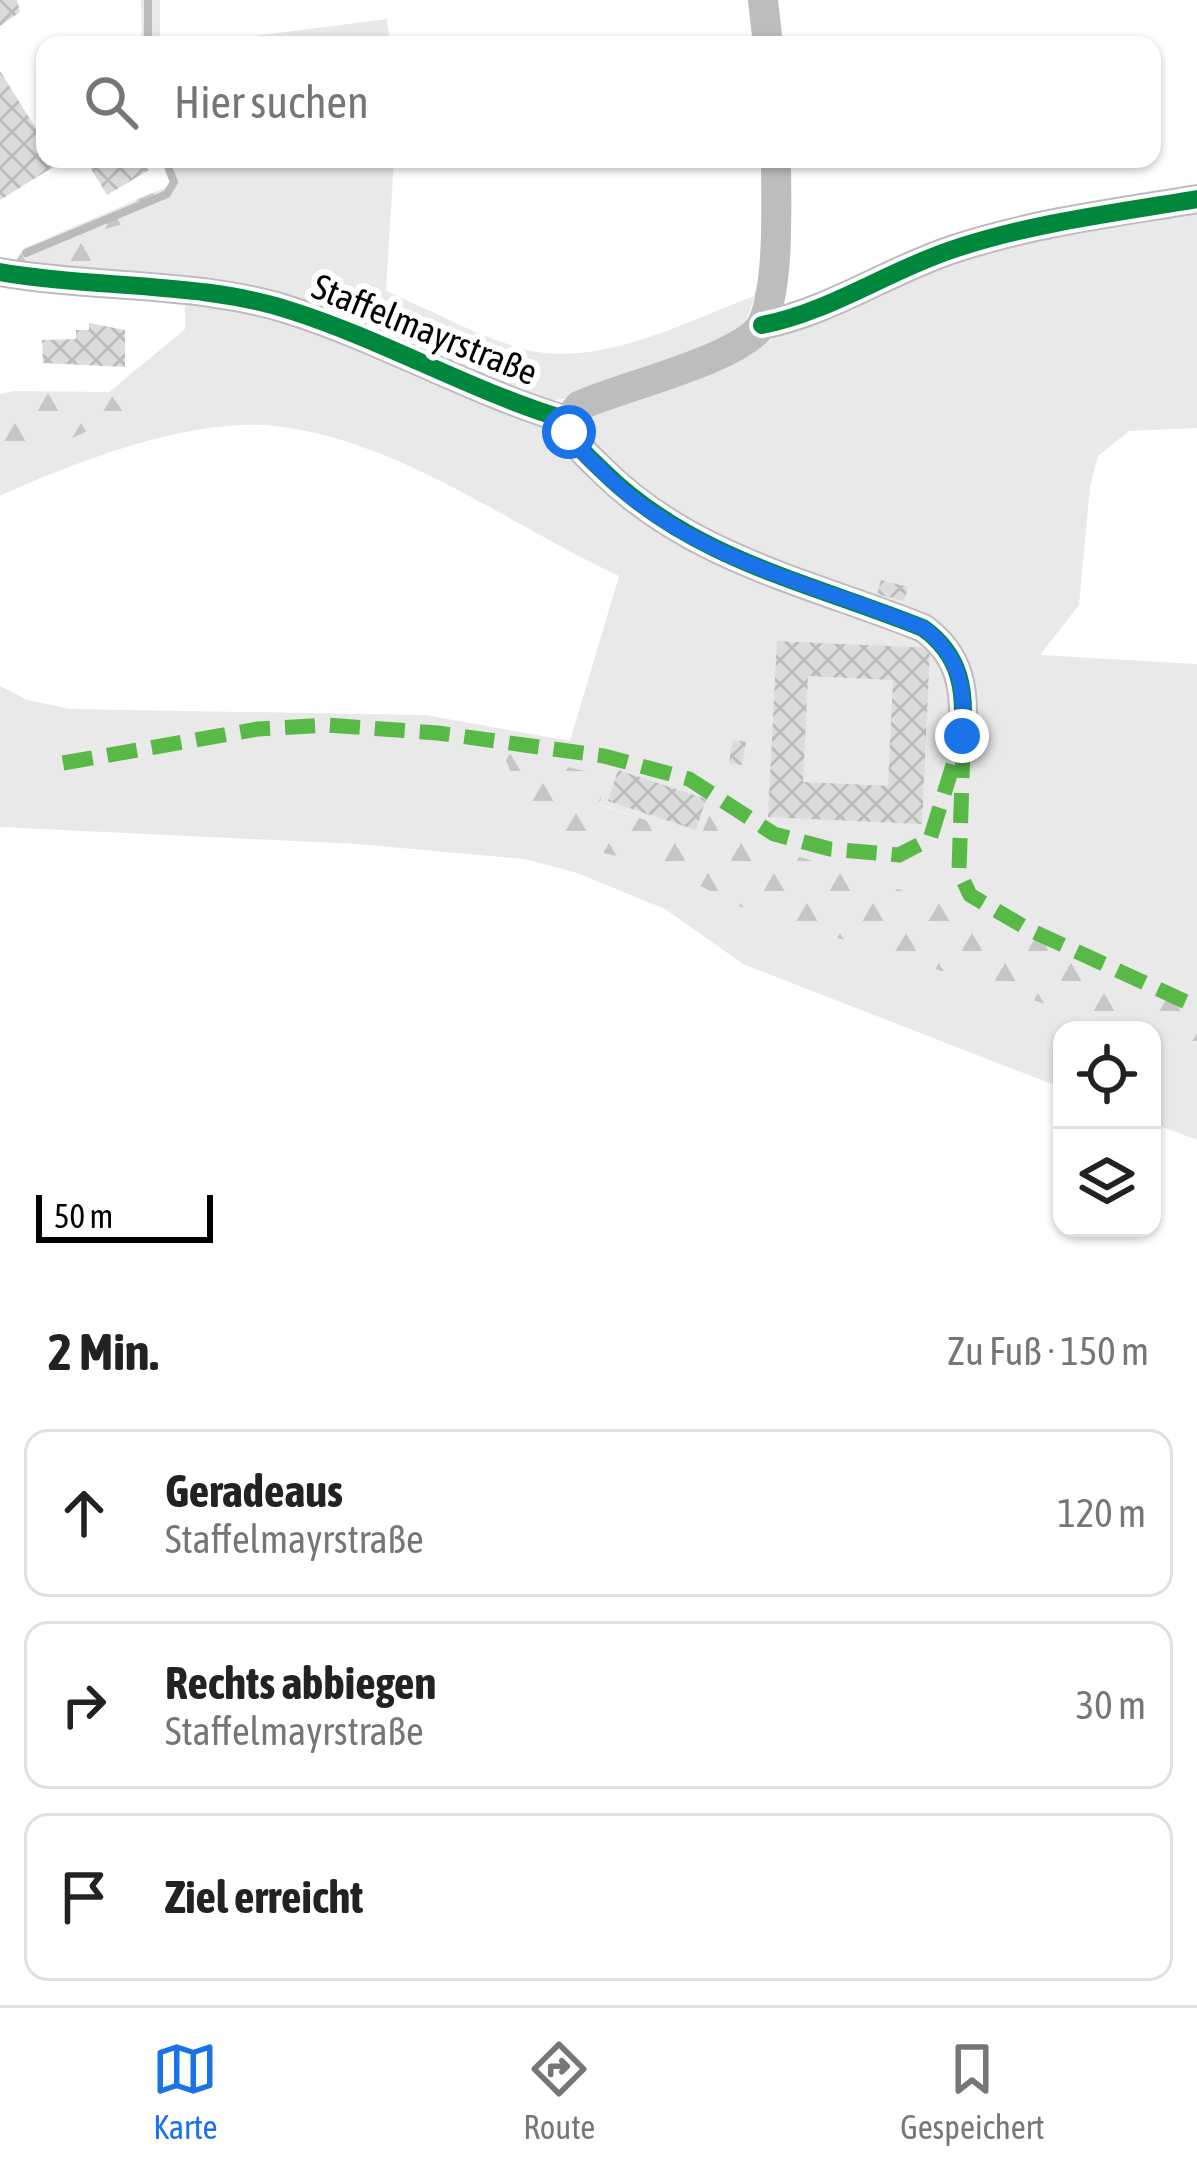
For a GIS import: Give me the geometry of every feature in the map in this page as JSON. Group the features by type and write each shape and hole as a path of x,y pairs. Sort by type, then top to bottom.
{"street":[{"path":"763,0 768,36"},
{"path":"762,325 772,271 776,168"},
{"name":"Staffelmayrstraße","path":"567,420 578,406 709,358 747,340 762,325 808,313 898,270 993,236 1197,199"},
{"name":"Staffelmayrstraße","path":"0,272 72,285 230,297 290,310 567,420"},
{"name":"Staffelmayrstraße","path":"567,420 574,443 622,490 704,544 752,568 923,628 942,642 957,667 965,698 962,736"}],"green space":[{"path":"141,0 160,0 160,36 142,36"},
{"path":"387,19 389,36 255,36"},
{"path":"164,168 393,168 386,291 523,349 581,353 641,340 754,296 759,278 783,285 786,295 755,296 743,330 584,396 547,401 440,364 137,285 94,232 193,203 171,185"},
{"path":"171,185 195,203 95,232 137,285 16,261 24,248"},
{"path":"1197,189 1197,428 1129,431 1098,456 1090,487 1079,605 1040,655 1197,664 1197,1013 984,917 755,842 709,817 701,839 599,804 603,775 503,754 537,838 666,867 735,905 1098,1021 1053,1021 1053,1085 743,964 665,909 577,873 525,859 357,844 0,827 0,686 27,700 70,709 425,715 570,741 619,576 409,466 320,434 241,425 134,445 0,496 0,462 42,452 125,414 109,392 185,329 185,298 222,300 583,428 586,419 796,328 801,304"},
{"path":"109,392 125,414 42,452 0,462 0,394"},
{"path":"503,753 604,775 600,805 700,838 709,816 755,842 984,917 1197,1013 1197,1054 1161,1042 1161,1021 1098,1021 735,905 666,867 536,838"},
{"path":"1161,1042 1197,1054 1197,1140 1161,1126"}],"building":[{"path":"0,0 17,0 20,12 0,26"},
{"path":"0,71 36,129 36,168 52,168 0,200"},
{"path":"90,168 149,170 107,195"},
{"path":"89,323 125,330 125,367 43,363 42,340 76,339 76,330 89,330"},
{"path":"881,580 908,587 904,601 877,594"},
{"path":"777,641 930,648 922,824 768,817","holes":["808,676 893,680 888,786 803,782"]},
{"path":"733,740 746,742 742,765 729,763"},
{"path":"618,770 706,799 696,830 608,801"}],"waterway":[{"path":"148,0 148,36"},
{"path":"26,253 167,194 174,182 169,168"}],"marked path":[{"path":"63,763 258,729 327,725 438,733 604,756 689,779 774,834 830,849 899,855 930,839 962,736"},
{"path":"963,748 959,871 970,895 1028,929 1197,1007"}],"cycle path":[{"path":"762,325 811,311 927,259 981,241 1197,199"},
{"path":"0,272 258,301 327,323 567,420 576,442 591,460 675,526 754,566 923,628 946,650 958,675 962,736"}],"route":[{"path":"569,432 574,443 622,490 704,544 752,568 923,628 942,642 957,667 965,698 962,736"}]}
